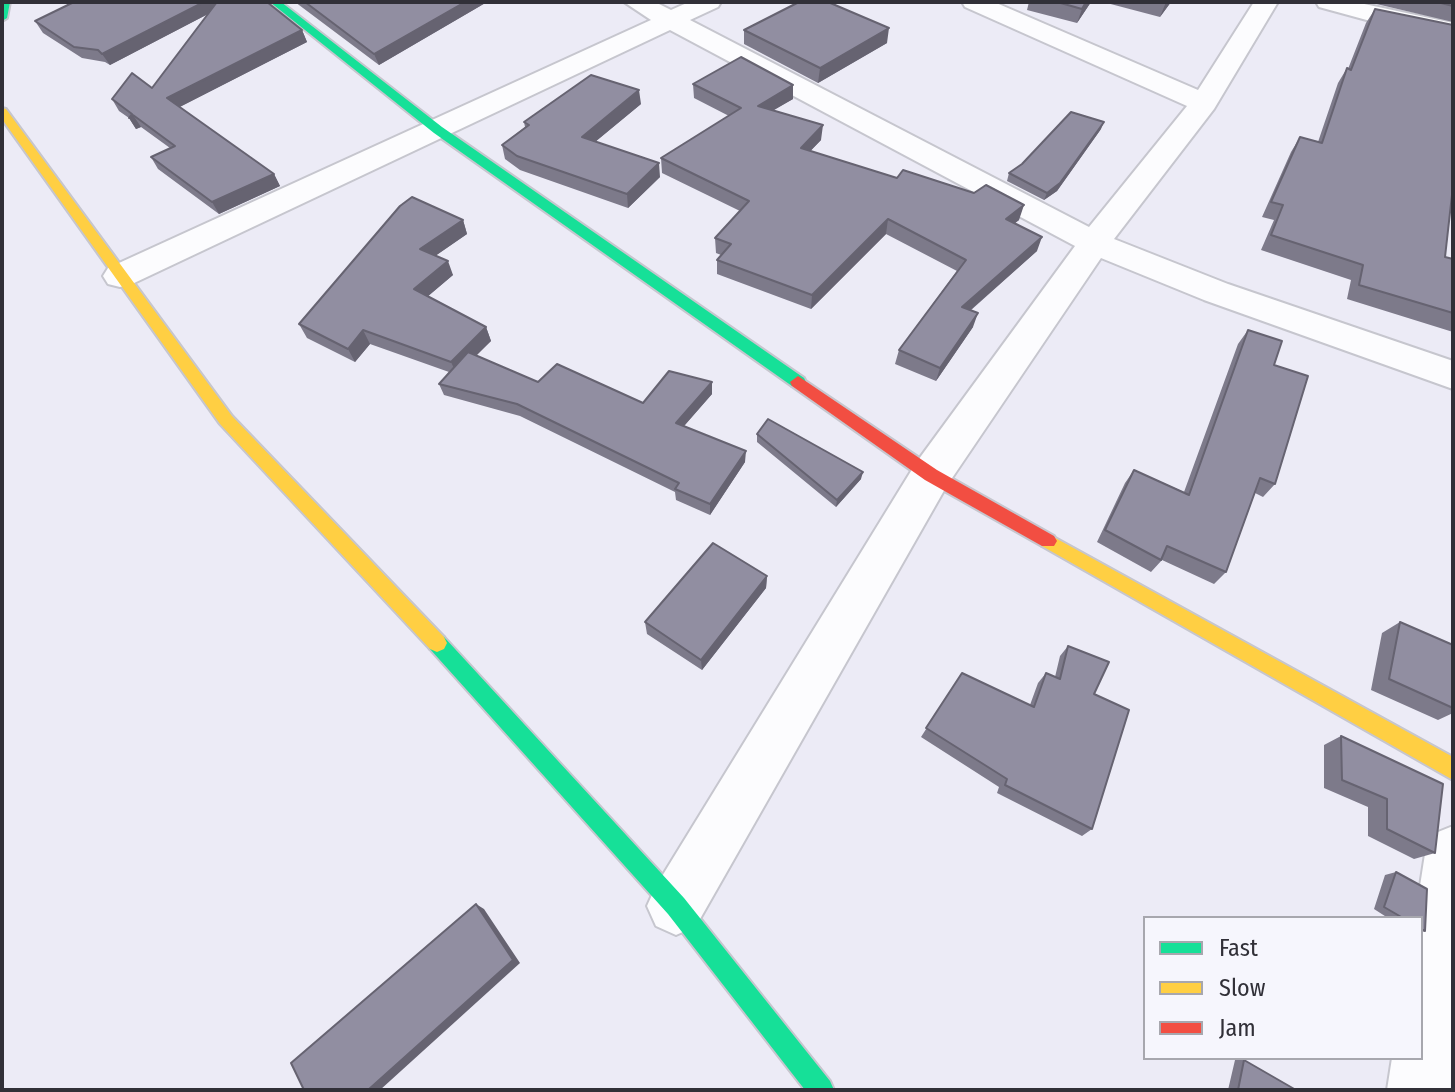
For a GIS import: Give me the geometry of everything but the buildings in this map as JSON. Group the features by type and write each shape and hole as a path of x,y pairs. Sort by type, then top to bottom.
{"street":[{"path":"2,18 5,2"},
{"path":"275,2 438,130 931,475 1453,769"},
{"path":"636,2 1094,243 1216,292 1453,375"},
{"path":"120,276 709,2"},
{"path":"974,2 1204,103"},
{"path":"676,906 931,475 1094,243 1204,103 1266,2"},
{"path":"1328,2 1385,18 1453,31"},
{"path":"2,111 226,420 509,719 676,906 821,1090"},
{"path":"1419,1090 1453,854"}],"traffic: fast":[{"path":"2,18 5,2"},
{"path":"275,2 438,130 798,382"},
{"path":"437,643 676,906 821,1090"}],"traffic: slow":[{"path":"2,111 226,420 437,643"},
{"path":"1048,541 1453,769"}],"traffic: jam":[{"path":"798,382 931,475 1048,541"}]}
